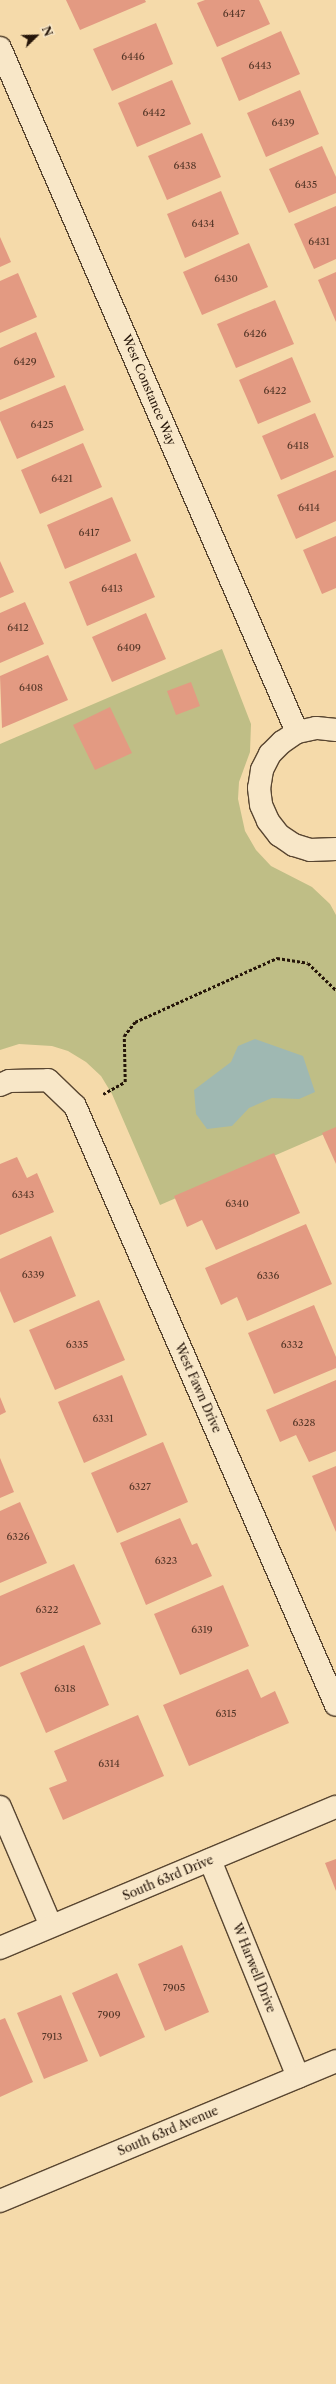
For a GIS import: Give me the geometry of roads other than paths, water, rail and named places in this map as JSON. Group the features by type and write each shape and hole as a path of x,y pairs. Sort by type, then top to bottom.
{"street":[{"name":"West Constance Way","path":"0,48 297,732"},
{"path":"336,730 316,728 297,732 282,742 270,754 262,770 259,788 261,805 268,821 279,835 294,845 310,850 336,849"},
{"name":"West Fawn Drive","path":"0,1085 9,1081 48,1080 75,1106 336,1705"},
{"path":"0,1807 51,1926"},
{"name":"South 63rd Drive","path":"0,1948 336,1808"},
{"name":"W Harwell Drive","path":"210,1860 298,2077"},
{"name":"South 63rd Avenue","path":"0,2201 336,2061"}],"water":[{"path":"255,1039 303,1056 315,1092 299,1099 272,1098 249,1108 232,1126 207,1129 196,1114 194,1090 231,1062 238,1046"}]}
